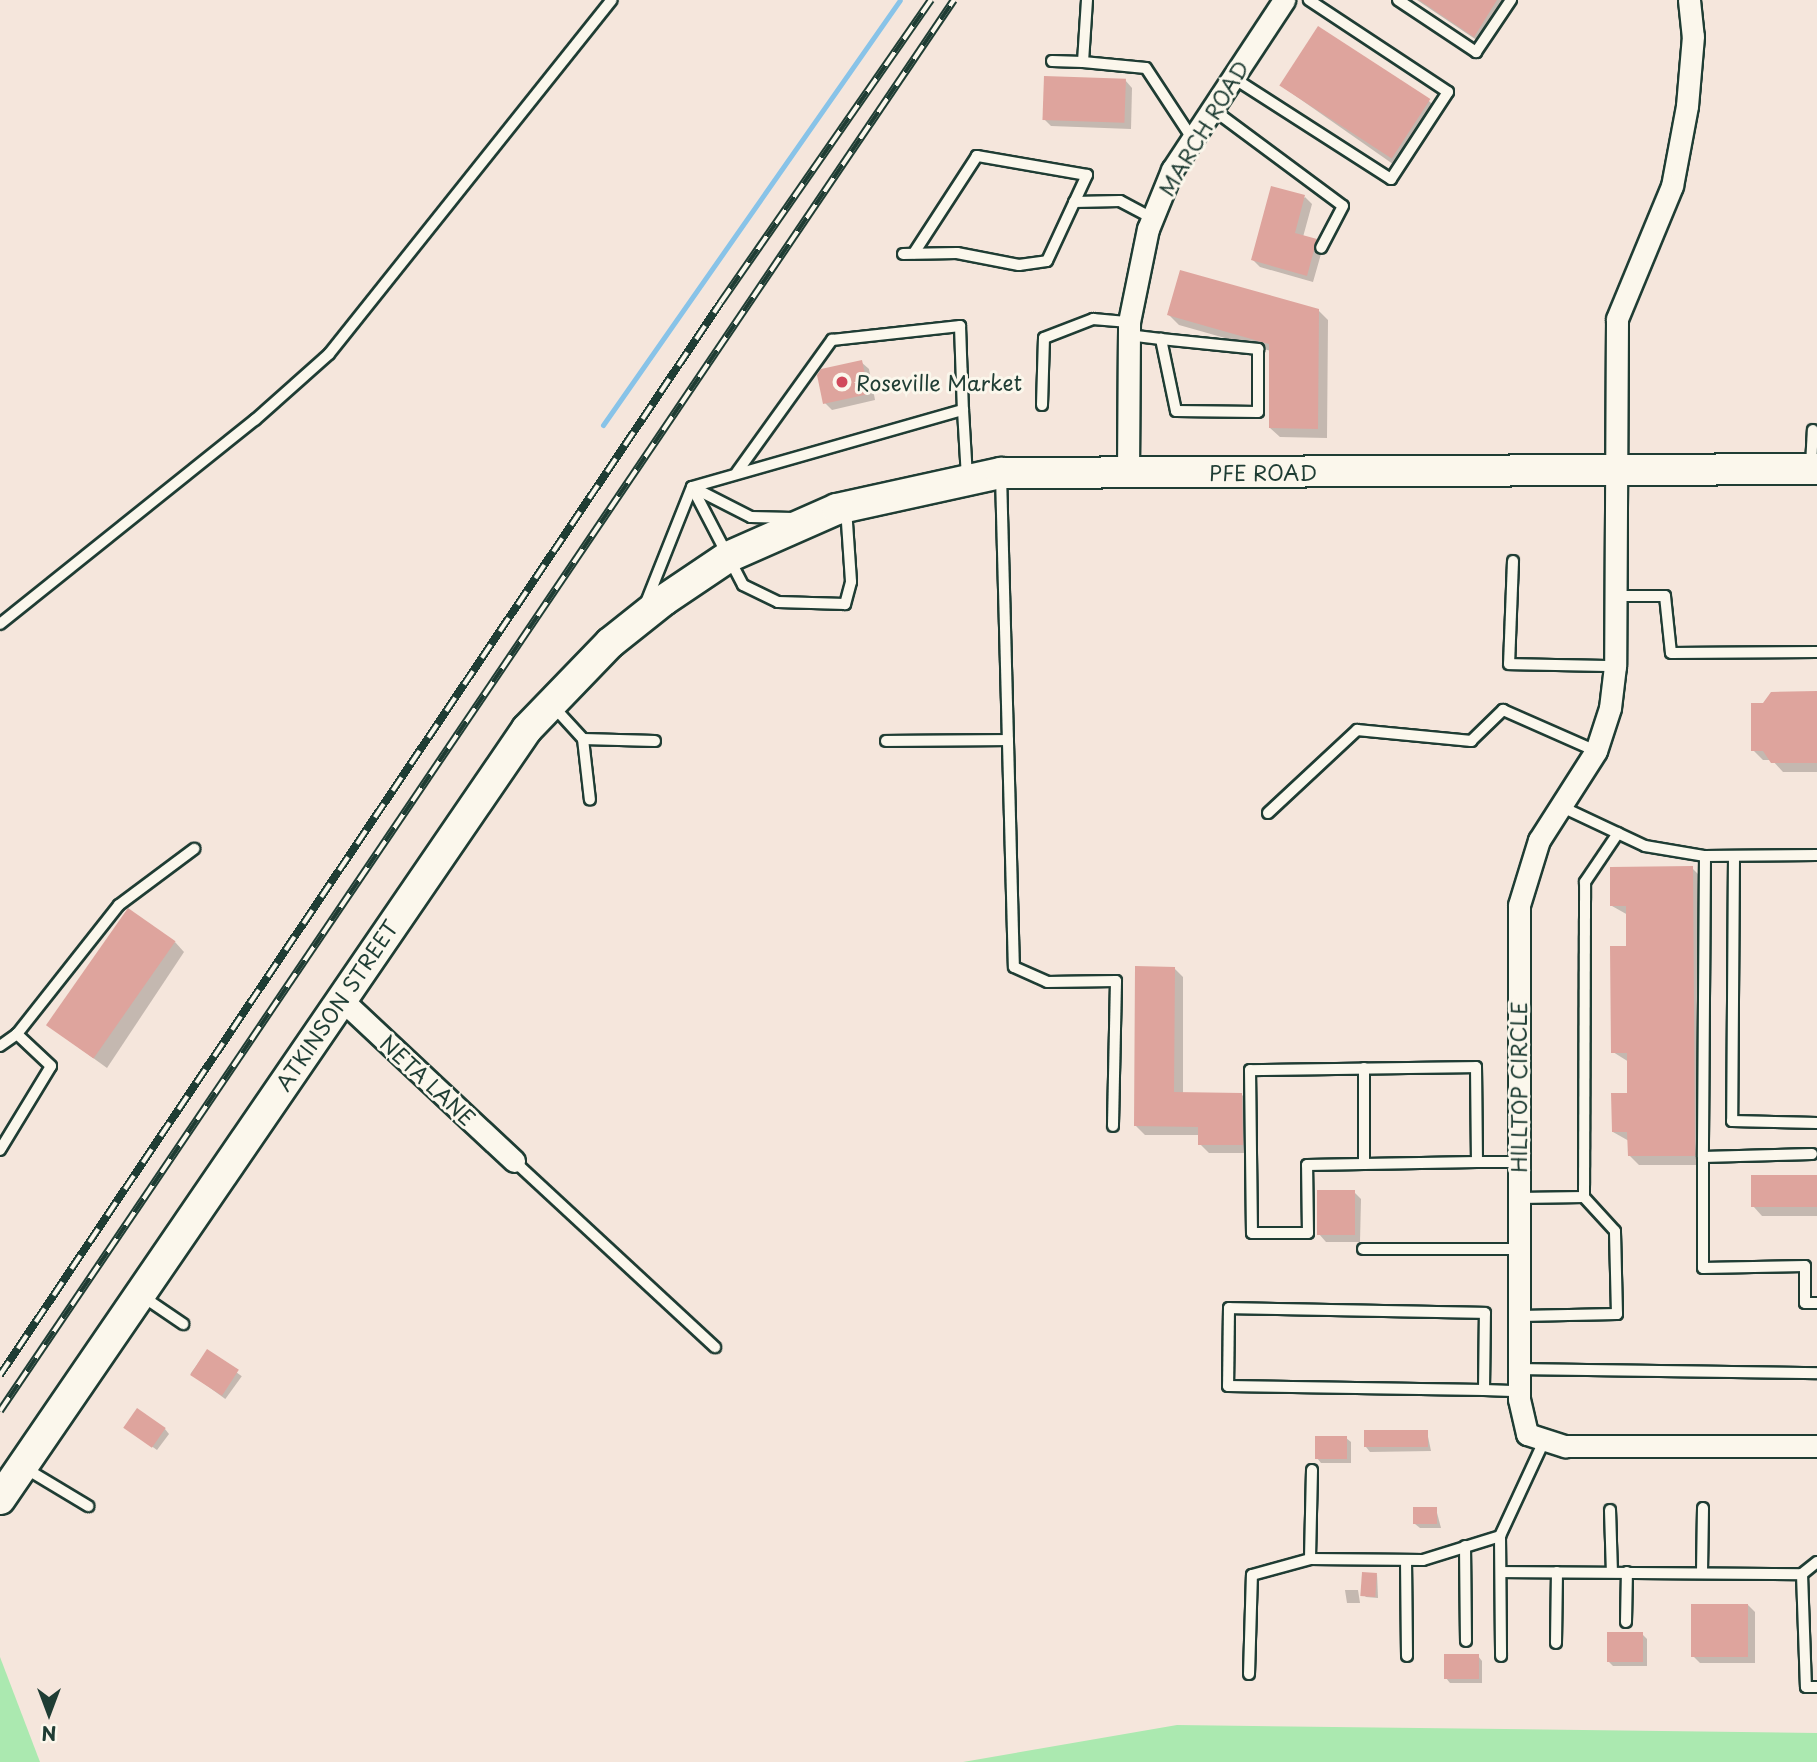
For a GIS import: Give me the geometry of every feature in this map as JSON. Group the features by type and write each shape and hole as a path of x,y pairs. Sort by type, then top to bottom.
{"main road":[{"name":"PFE ROAD","path":"727,558 812,518 846,506 967,477 1001,472 1814,469"},
{"name":"ATKINSON STREET","path":"0,1499 467,814 550,704 638,620 727,558"}],"street":[{"name":"MARCH ROAD","path":"1128,473 1129,328 1139,259 1152,218 1192,138 1284,0"},
{"name":"HILLTOP CIRCLE","path":"1545,1439 1527,1434 1519,1391 1519,905 1539,840 1596,751 1610,708 1615,666 1618,319 1672,186 1687,106 1693,36 1689,0"},
{"name":"NETA LANE","path":"341,999 514,1161"},
{"path":"1545,1439 1566,1446 1817,1446"}],"lane":[{"path":"0,624 255,420 329,354 612,0"},
{"path":"1083,62 1087,0"},
{"path":"1232,77 1391,180 1448,92 1309,0"},
{"path":"1398,0 1476,52 1511,0"},
{"path":"1052,61 1146,68 1192,138"},
{"path":"1211,108 1343,206 1321,248"},
{"path":"977,156 1087,175 1074,202 1047,261 1019,265 957,253 908,254 977,156"},
{"path":"1074,202 1120,201 1152,218"},
{"path":"1042,405 1044,338 1093,319 1161,339 1258,349 1258,412 1176,411 1161,339"},
{"path":"737,472 832,340 960,326 967,477"},
{"path":"638,620 692,487 737,472 963,410"},
{"path":"1814,469 1816,427"},
{"path":"1001,472 1014,967 1046,982 1116,981 1113,1125"},
{"path":"692,487 751,517 812,518"},
{"path":"692,487 743,585 778,602 845,604 851,582 846,506"},
{"path":"1513,561 1509,664 1615,666"},
{"path":"1615,596 1665,596 1671,653 1817,652"},
{"path":"550,704 583,739 590,800"},
{"path":"1268,813 1357,730 1471,741 1503,710 1596,751"},
{"path":"583,739 655,741"},
{"path":"886,741 1008,740"},
{"path":"1560,806 1645,846 1705,856 1817,855"},
{"path":"1520,1316 1617,1314 1615,1231 1584,1196 1585,882 1618,833"},
{"path":"0,1046 17,1034 119,905 194,849"},
{"path":"1705,856 1703,1268 1805,1266 1804,1303 1817,1303"},
{"path":"1734,857 1732,1121 1817,1123"},
{"path":"0,1150 51,1066 17,1034"},
{"path":"1477,1163 1476,1067 1250,1070 1252,1233 1308,1233 1307,1165 1477,1163 1518,1162"},
{"path":"1364,1068 1364,1164"},
{"path":"1703,1157 1812,1154"},
{"path":"514,1161 715,1348"},
{"path":"1519,1198 1584,1196"},
{"path":"1363,1249 1519,1249"},
{"path":"139,1295 183,1324"},
{"path":"1484,1390 1485,1312 1229,1308 1228,1386 1519,1391"},
{"path":"1520,1368 1817,1373"},
{"path":"1501,1656 1500,1536 1545,1439"},
{"path":"22,1467 88,1506"},
{"path":"1310,1559 1312,1470"},
{"path":"1702,1572 1703,1508"},
{"path":"1610,1510 1612,1572"},
{"path":"1249,1674 1252,1575 1310,1559 1423,1560 1500,1536"},
{"path":"1465,1546 1466,1641"},
{"path":"1406,1560 1407,1656"},
{"path":"1501,1572 1802,1574 1817,1562"},
{"path":"1556,1643 1557,1572"},
{"path":"1626,1622 1627,1572"},
{"path":"1802,1574 1806,1687 1817,1687"}],"green space":[{"path":"0,1657 40,1762 0,1762"},
{"path":"1177,1725 1817,1733 1817,1762 963,1762"}],"building":[{"path":"1419,0 1497,0 1474,37"},
{"path":"1318,26 1430,99 1392,159 1279,86"},
{"path":"1044,76 1126,79 1124,123 1042,120"},
{"path":"1271,186 1305,195 1295,233 1317,239 1307,276 1251,260"},
{"path":"1180,270 1319,309 1318,429 1269,428 1269,344 1167,315"},
{"name":"Roseville Market","path":"862,360 869,394 823,404 817,375 821,369"},
{"path":"1817,691 1817,763 1771,763 1763,751 1751,751 1751,703 1763,703 1771,692"},
{"path":"1693,866 1695,1156 1628,1156 1627,1132 1612,1132 1611,1093 1627,1093 1627,1053 1611,1053 1610,946 1626,946 1626,906 1610,906 1610,867"},
{"path":"128,908 176,941 93,1058 46,1025"},
{"path":"1135,966 1175,967 1174,1092 1242,1093 1243,1145 1198,1145 1198,1127 1134,1126"},
{"path":"1751,1175 1817,1175 1817,1207 1751,1207"},
{"path":"1317,1190 1355,1190 1355,1235 1317,1235"},
{"path":"207,1349 239,1370 222,1396 190,1375"},
{"path":"137,1408 166,1428 152,1448 123,1428"},
{"path":"1364,1430 1428,1430 1428,1447 1364,1447"},
{"path":"1315,1436 1347,1436 1347,1459 1315,1459"},
{"path":"1413,1507 1437,1507 1437,1524 1413,1524"},
{"path":"1362,1572 1377,1573 1375,1597 1360,1596"},
{"path":"1691,1604 1748,1604 1748,1657 1691,1657"},
{"path":"1607,1632 1643,1632 1643,1662 1607,1662"},
{"path":"1444,1654 1479,1654 1479,1679 1444,1679"}],"waterway":[{"path":"603,425 900,0"}],"railway":[{"path":"0,1375 721,302 931,0"},
{"path":"0,1411 954,0"}],"place":[{"name":"Roseville Market","path":"842,382"}]}
